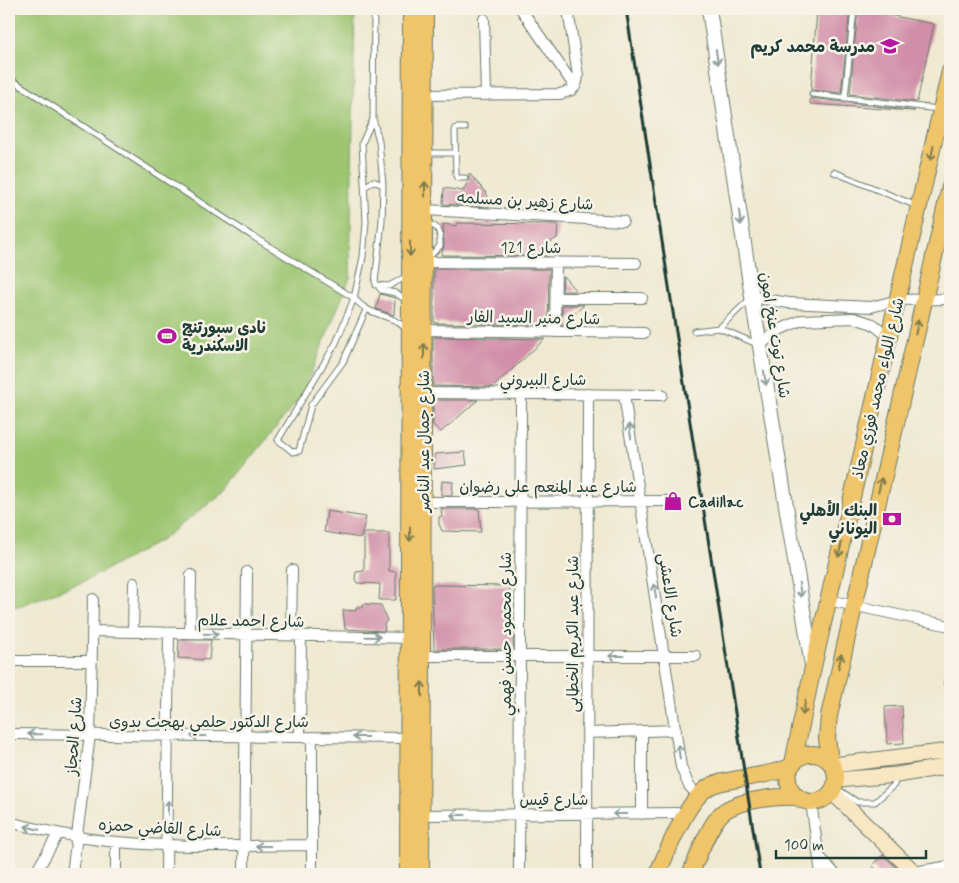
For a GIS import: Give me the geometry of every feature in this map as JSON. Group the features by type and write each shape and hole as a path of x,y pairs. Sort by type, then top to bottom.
{"main road":[{"name":"شارع جمال عبد الناصر","path":"408,874 410,638 417,304 425,261 425,153 411,9"},
{"name":"شارع جمال عبد الناصر","path":"417,304 410,272 418,95 425,9"},
{"name":"شارع اللواء محمد فوزي معاذ","path":"792,765 828,600 950,71"},
{"name":"شارع اللواء محمد فوزي معاذ","path":"833,777 827,738 828,716 852,605 950,187"},
{"name":"شارع جمال عبد الناصر","path":"417,332 423,393 421,874"},
{"path":"833,777 950,751"},
{"path":"657,874 686,813 698,795 715,784 770,774 792,765 801,756 811,753 821,755 833,777 915,873"},
{"path":"792,765 789,783 804,799"},
{"path":"833,777 897,775 950,766"},
{"path":"695,870 716,821 728,809 773,798 823,800 833,777"}],"street":[{"path":"521,9 574,88"},
{"path":"418,95 560,94 574,88 578,76 568,9"},
{"name":"شارع توت عنخ امون","path":"710,9 752,297 813,666"},
{"path":"484,19 486,95"},
{"name":"شارع زهير بن مسلمه","path":"425,217 623,220"},
{"name":"شارع 121","path":"425,261 636,262"},
{"path":"555,332 556,262"},
{"path":"752,297 789,303 871,307 898,300 950,299"},
{"path":"556,298 642,298"},
{"path":"760,345 779,330 802,320 854,318 864,320 881,329 889,336"},
{"name":"شارع منير السيد الفار","path":"417,332 644,333"},
{"name":"شارع البيروني","path":"423,393 662,395"},
{"name":"شارع محمود حسن فهمي","path":"519,874 521,394"},
{"name":"شارع عبد الكريم الخطابى","path":"587,874 588,394"},
{"name":"شارع الاعشى","path":"624,394 683,774 689,786 698,795"},
{"name":"شارع عبد المنعم على رضوان","path":"423,502 673,501"},
{"path":"292,570 300,737"},
{"path":"244,874 247,572"},
{"path":"190,633 191,575"},
{"path":"133,632 134,583"},
{"name":"شارع الحجاز","path":"72,874 90,735 93,599"},
{"path":"828,600 950,626"},
{"name":"شارع احمد علام","path":"92,631 410,638"},
{"path":"166,874 169,633"},
{"path":"422,656 696,656"},
{"path":"9,661 92,661"},
{"path":"587,733 676,730"},
{"path":"642,731 642,814"},
{"name":"شارع الدكتور حلمي بهجت بدوى","path":"9,734 409,738"},
{"path":"312,737 312,874"},
{"path":"804,799 821,874"},
{"name":"شارع قيس","path":"421,815 686,813"},
{"name":"شارع القاضي حمزه","path":"9,822 58,834 116,842 167,845 312,845"},
{"path":"35,874 58,834"},
{"path":"116,842 116,874"},
{"path":"818,856 835,874"},
{"path":"915,873 950,866"}],"lane":[{"path":"374,9 373,120 379,141 382,185 376,285 381,290 401,296 417,304"},
{"path":"845,97 854,9"},
{"path":"9,78 227,220 354,298 366,310 397,320 417,332"},
{"path":"812,94 941,109"},
{"path":"366,310 340,367 311,405 299,451 293,452 278,440 336,343 354,298 363,257 366,222 362,143 373,120"},
{"path":"465,128 455,130 456,176 465,178"},
{"path":"425,153 455,153"},
{"path":"834,172 919,207"},
{"path":"365,187 373,181 382,185"},
{"path":"376,285 389,286 396,284 410,272"},
{"path":"719,328 752,297"},
{"path":"694,331 719,328 760,345"},
{"path":"833,777 857,802 875,802 894,785 897,775"}],"green space":[{"name":"نادي سبورتنج الاسكندرية","path":"9,9 355,9 350,278 302,395 224,492 160,541 85,581 19,606 9,607"}],"building":[{"path":"817,9 850,9 841,93 811,90"},
{"path":"858,9 934,24 917,102 850,94"},
{"path":"811,98 915,111 810,104"},
{"path":"469,173 487,194 489,207 443,204 444,188 463,191 469,180"},
{"path":"457,223 558,224 557,238 547,244 548,256 441,255 444,246 443,224 457,226"},
{"path":"434,269 549,269 548,325 434,323"},
{"path":"563,276 576,291 562,291"},
{"path":"380,294 395,298 394,315 376,309"},
{"path":"562,305 584,305 562,325"},
{"path":"433,337 545,339 493,387 433,386"},
{"path":"433,400 478,400 441,432 433,425"},
{"path":"465,452 467,465 434,469 435,454"},
{"path":"442,481 453,482 452,495 441,495"},
{"path":"441,509 479,509 481,532 442,531 439,524 439,517 442,516"},
{"path":"327,511 366,517 361,538 324,532"},
{"path":"364,533 389,533 389,571 396,572 396,600 379,600 380,584 357,583 355,579 356,572 364,571"},
{"path":"432,585 510,586 509,608 513,610 513,649 434,649"},
{"path":"363,604 381,605 387,621 384,624 385,631 345,629 343,610 356,611 356,607 364,607"},
{"path":"179,640 211,640 209,660 178,658"},
{"path":"902,706 904,743 887,744 885,707"},
{"path":"883,855 903,874 880,874 872,865"}],"railway":[{"path":"626,9 760,874"}],"place":[{"name":"مدرسة محمد كريم","path":"890,46"},
{"name":"نادي سبورتنج الاسكندرية","path":"167,336"},
{"name":"Cadillac","path":"673,501"},
{"name":"البنك الأهلي اليوناني","path":"892,519"}]}
